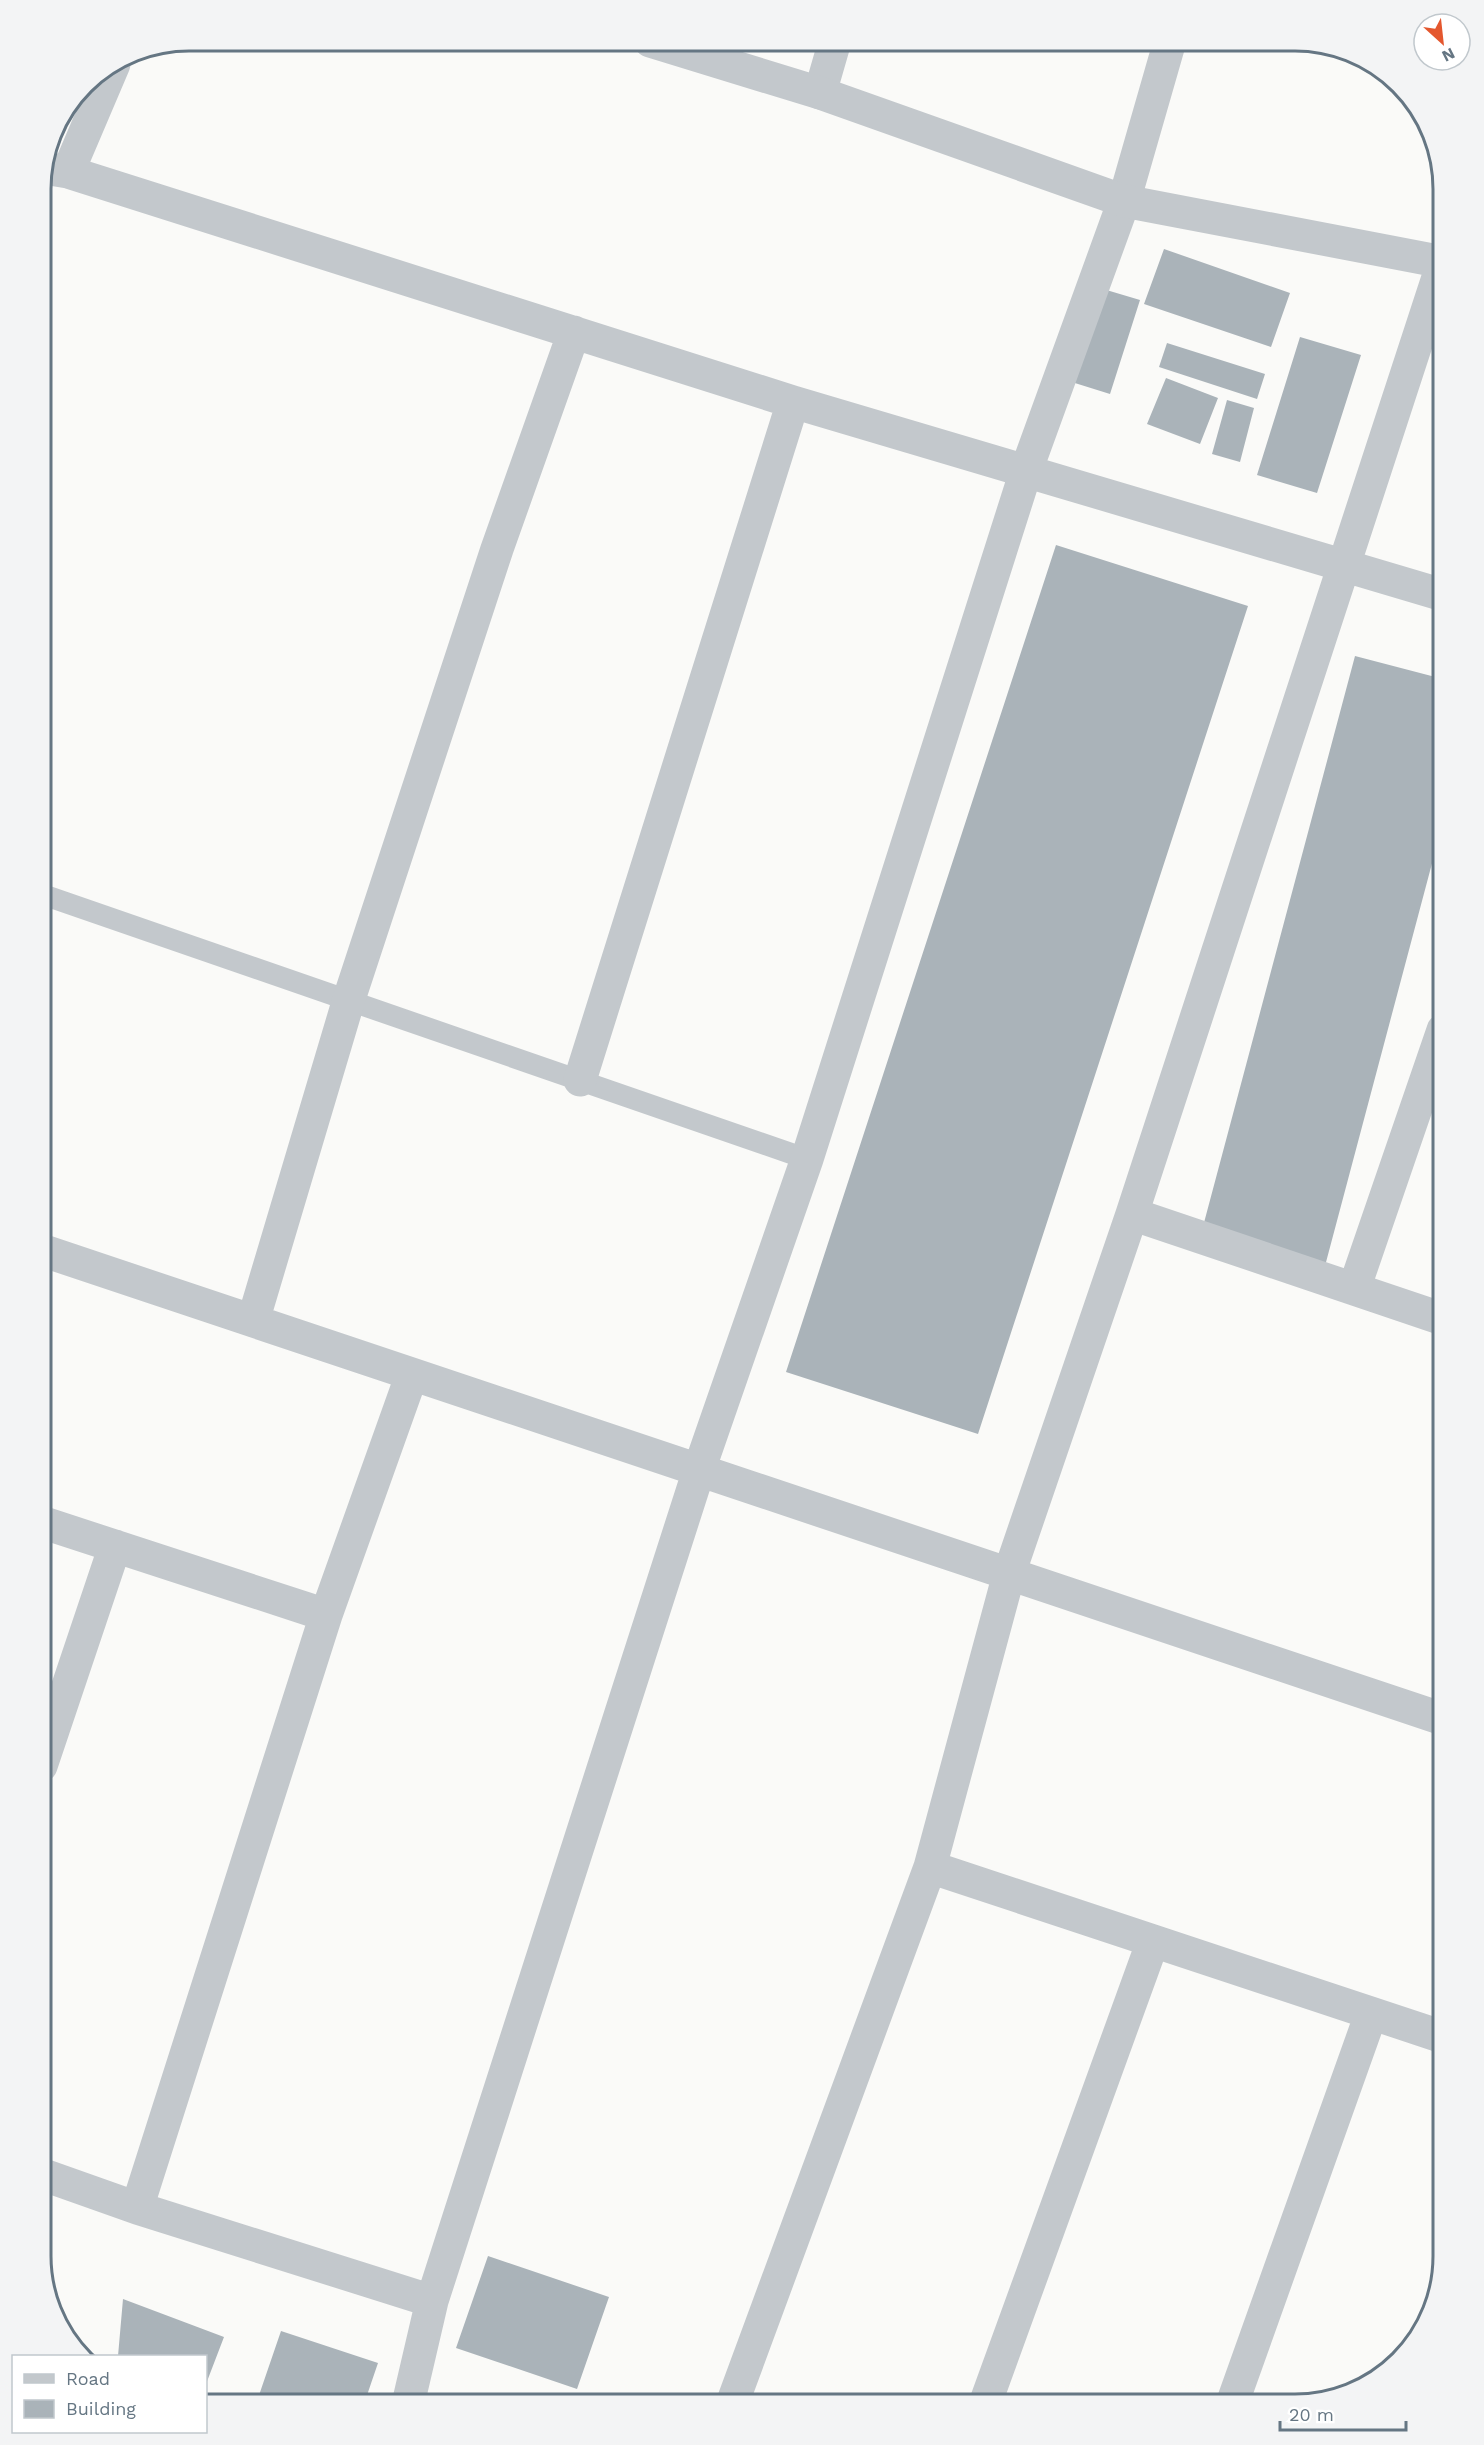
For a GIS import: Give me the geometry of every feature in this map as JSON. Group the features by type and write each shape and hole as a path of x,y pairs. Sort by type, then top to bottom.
{"street":[{"path":"683,51 820,93 1124,201 1433,260"},
{"path":"820,93 832,51"},
{"path":"411,2394 432,2301 699,1470 807,1159 1026,471 1124,201 1167,51"},
{"path":"105,80 56,170 793,402 1433,592"},
{"path":"736,2394 930,1868 1009,1574 1132,1214 1433,292"},
{"path":"253,1321 349,999 497,549 574,332"},
{"path":"580,1080 793,402"},
{"path":"1354,1289 1433,1059"},
{"path":"1132,1214 1433,1315"},
{"path":"51,1253 1433,1716"},
{"path":"137,2208 326,1615 412,1374"},
{"path":"51,1525 326,1615"},
{"path":"51,1734 115,1546"},
{"path":"930,1868 1433,2034"},
{"path":"989,2394 1153,1941"},
{"path":"1236,2394 1371,2014"},
{"path":"51,2178 137,2208 432,2301"}],"lane":[{"path":"51,897 807,1159"}],"building":[{"path":"1164,249 1290,293 1271,347 1144,304"},
{"path":"1093,286 1140,300 1110,394 1062,379"},
{"path":"1300,337 1361,355 1317,493 1257,475"},
{"path":"1167,343 1265,374 1257,399 1159,367"},
{"path":"1166,378 1218,398 1200,444 1147,424"},
{"path":"1227,400 1254,408 1240,462 1212,454"},
{"path":"1056,545 1248,606 978,1434 786,1372"},
{"path":"1355,656 1433,676 1433,860 1325,1266 1201,1234"},
{"path":"488,2256 609,2297 577,2389 456,2348"},
{"path":"123,2299 224,2337 207,2381 207,2355 118,2355"},
{"path":"281,2331 378,2363 367,2394 259,2394"}]}
